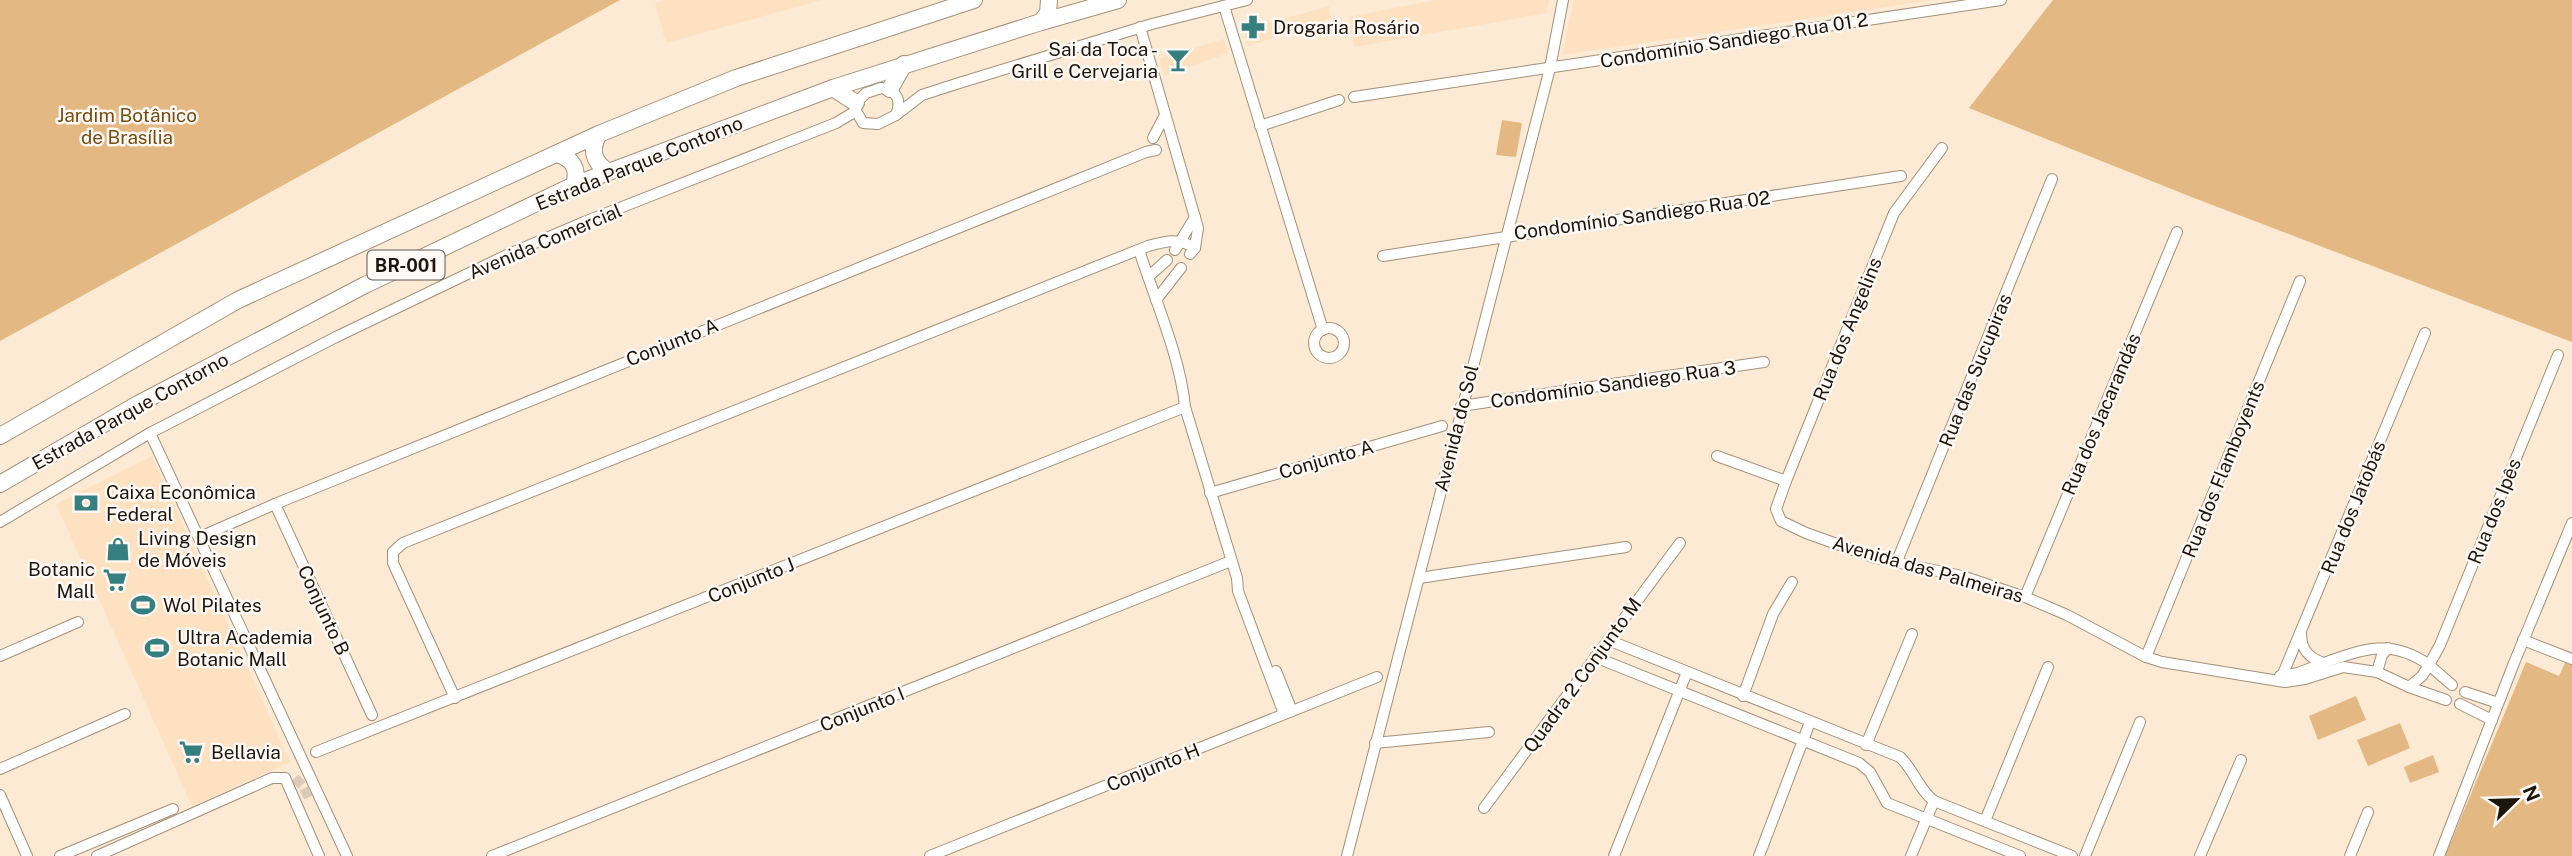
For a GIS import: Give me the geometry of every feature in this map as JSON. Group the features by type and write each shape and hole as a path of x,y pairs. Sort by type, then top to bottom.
{"highway":[{"name":"Estrada Parque Contorno","path":"0,436 238,300 556,153 736,78 974,0"},
{"path":"1041,22 1048,13 1049,0"},
{"name":"Estrada Parque Contorno","path":"0,484 138,404 365,285 573,185 833,88 1118,0"},
{"path":"895,95 904,64"},
{"path":"833,88 856,107"},
{"path":"599,134 593,151 596,160 607,171"},
{"path":"556,153 571,160 575,167 573,185"}],"street":[{"name":"Avenida Comercial","path":"0,522 150,433 336,337 509,254 836,123 856,107 866,93 874,89 895,95 922,95 1140,27 1247,0"},
{"name":"Avenida do Sol","path":"1347,856 1550,68 1563,0"},
{"name":"Condomínio Sandiego Rua 01 2","path":"1354,97 2001,0"},
{"path":"1224,6 1323,330"},
{"path":"455,698 393,563 393,552 403,543 1139,250 1173,240 1193,251 1198,228 1195,217 1158,146 1165,115 1140,27"},
{"path":"895,95 896,115"},
{"name":"Avenida Comercial","path":"836,123 878,124 896,115 922,95"},
{"path":"1260,126 1339,100"},
{"path":"856,107 863,123"},
{"path":"1158,146 1165,115"},
{"name":"Conjunto A","path":"200,537 275,504 1158,146"},
{"name":"Rua dos Angelins","path":"1781,521 1776,509 1786,481 1894,214 1942,148"},
{"name":"Condomínio Sandiego Rua 02","path":"1383,256 1505,235 1901,176"},
{"name":"Rua das Sucupiras","path":"1897,561 2052,179"},
{"path":"1179,245 1195,217"},
{"name":"Rua dos Jacarandás","path":"2025,597 2177,232"},
{"path":"1139,250 1184,394 1185,407 1237,578 1238,591 1288,713"},
{"path":"1148,278 1167,260"},
{"path":"1156,300 1181,268"},
{"name":"Rua dos Flamboyents","path":"2146,657 2300,281"},
{"name":"Rua dos Jatobás","path":"2282,678 2425,333"},
{"name":"Rua dos Ipês","path":"2429,665 2440,645 2558,355"},
{"name":"Condomínio Sandiego Rua 3","path":"1461,407 1764,362"},
{"name":"Conjunto J","path":"316,752 1185,407"},
{"name":"Conjunto A","path":"1210,493 1442,426"},
{"path":"150,433 200,537 299,782 319,856"},
{"path":"1717,456 1786,481"},
{"name":"Conjunto B","path":"275,504 372,715"},
{"name":"Avenida das Palmeiras","path":"1781,521 1858,552 1962,576 2025,597 2067,615 2146,657 2181,666 2305,680 2343,667 2377,672 2446,700"},
{"path":"2440,856 2491,720 2572,523"},
{"name":"Quadra 2 Conjunto M","path":"1484,808 1680,543"},
{"path":"1419,578 1626,547"},
{"name":"Conjunto I","path":"492,856 1231,561"},
{"path":"1743,696 1773,614 1792,582"},
{"path":"0,656 78,622"},
{"path":"1866,745 1912,634"},
{"path":"2301,637 2310,657 2324,663"},
{"path":"1608,640 1900,757 1911,769 1924,792 1934,801 2072,856"},
{"path":"2523,640 2572,659"},
{"path":"2377,672 2382,655 2388,648"},
{"name":"Avenida das Palmeiras","path":"2282,678 2364,650 2388,648 2406,652 2429,665 2452,685"},
{"path":"1595,657 1865,766 1887,803 2021,856 2028,839"},
{"path":"2409,687 2422,676 2429,665"},
{"path":"1986,821 2048,667"},
{"path":"1614,856 1687,672"},
{"name":"Conjunto H","path":"930,856 1377,677"},
{"path":"2491,720 2462,704 2467,693 2498,703"},
{"path":"0,769 125,714"},
{"path":"1759,856 1810,722"},
{"path":"2085,856 2140,722"},
{"path":"1376,743 1489,732"},
{"path":"2200,856 2241,760"},
{"path":"97,856 272,778 299,782 347,856"},
{"path":"0,795 27,856"},
{"path":"1911,856 1934,801"},
{"path":"60,856 173,809"},
{"path":"2350,856 2368,812"}],"shaded area":[{"path":"665,0 822,0 666,43 655,3"},
{"path":"1435,0 1549,0 1547,13 1354,47 1349,17"},
{"path":"1574,0 1933,0 1562,55"},
{"path":"1329,6 1331,18 1248,46 1244,30"},
{"path":"1224,39 1228,53 1164,76 1159,58"},
{"path":"152,456 290,762 192,806 56,504"}],"green space":[{"name":"Jardim Botânico de Brasília","path":"0,0 620,0 0,341"},
{"path":"2053,0 2572,0 2572,342 2194,198 1969,108"},
{"path":"1502,120 1522,123 1516,157 1496,155"},
{"path":"2566,661 2572,664 2572,856 2445,856 2526,662 2559,676"},
{"path":"2356,696 2366,720 2318,740 2309,716"},
{"path":"2400,723 2410,748 2368,766 2357,740"},
{"path":"2433,755 2439,772 2410,783 2404,767"}],"tunnel":[{"path":"295,785 302,778"},
{"path":"302,795 310,791"}],"place":[{"name":"Drogaria Rosário","path":"1253,27"},
{"name":"Sai da Toca - Grill e Cervejaria","path":"1178,60"},
{"name":"Caixa Econômica Federal","path":"86,503"},
{"name":"Living Design de Móveis","path":"118,549"},
{"name":"Botanic Mall","path":"115,580"},
{"name":"Wol Pilates","path":"143,605"},
{"name":"Ultra Academia Botanic Mall","path":"157,648"},
{"name":"Bellavia","path":"191,752"}]}
